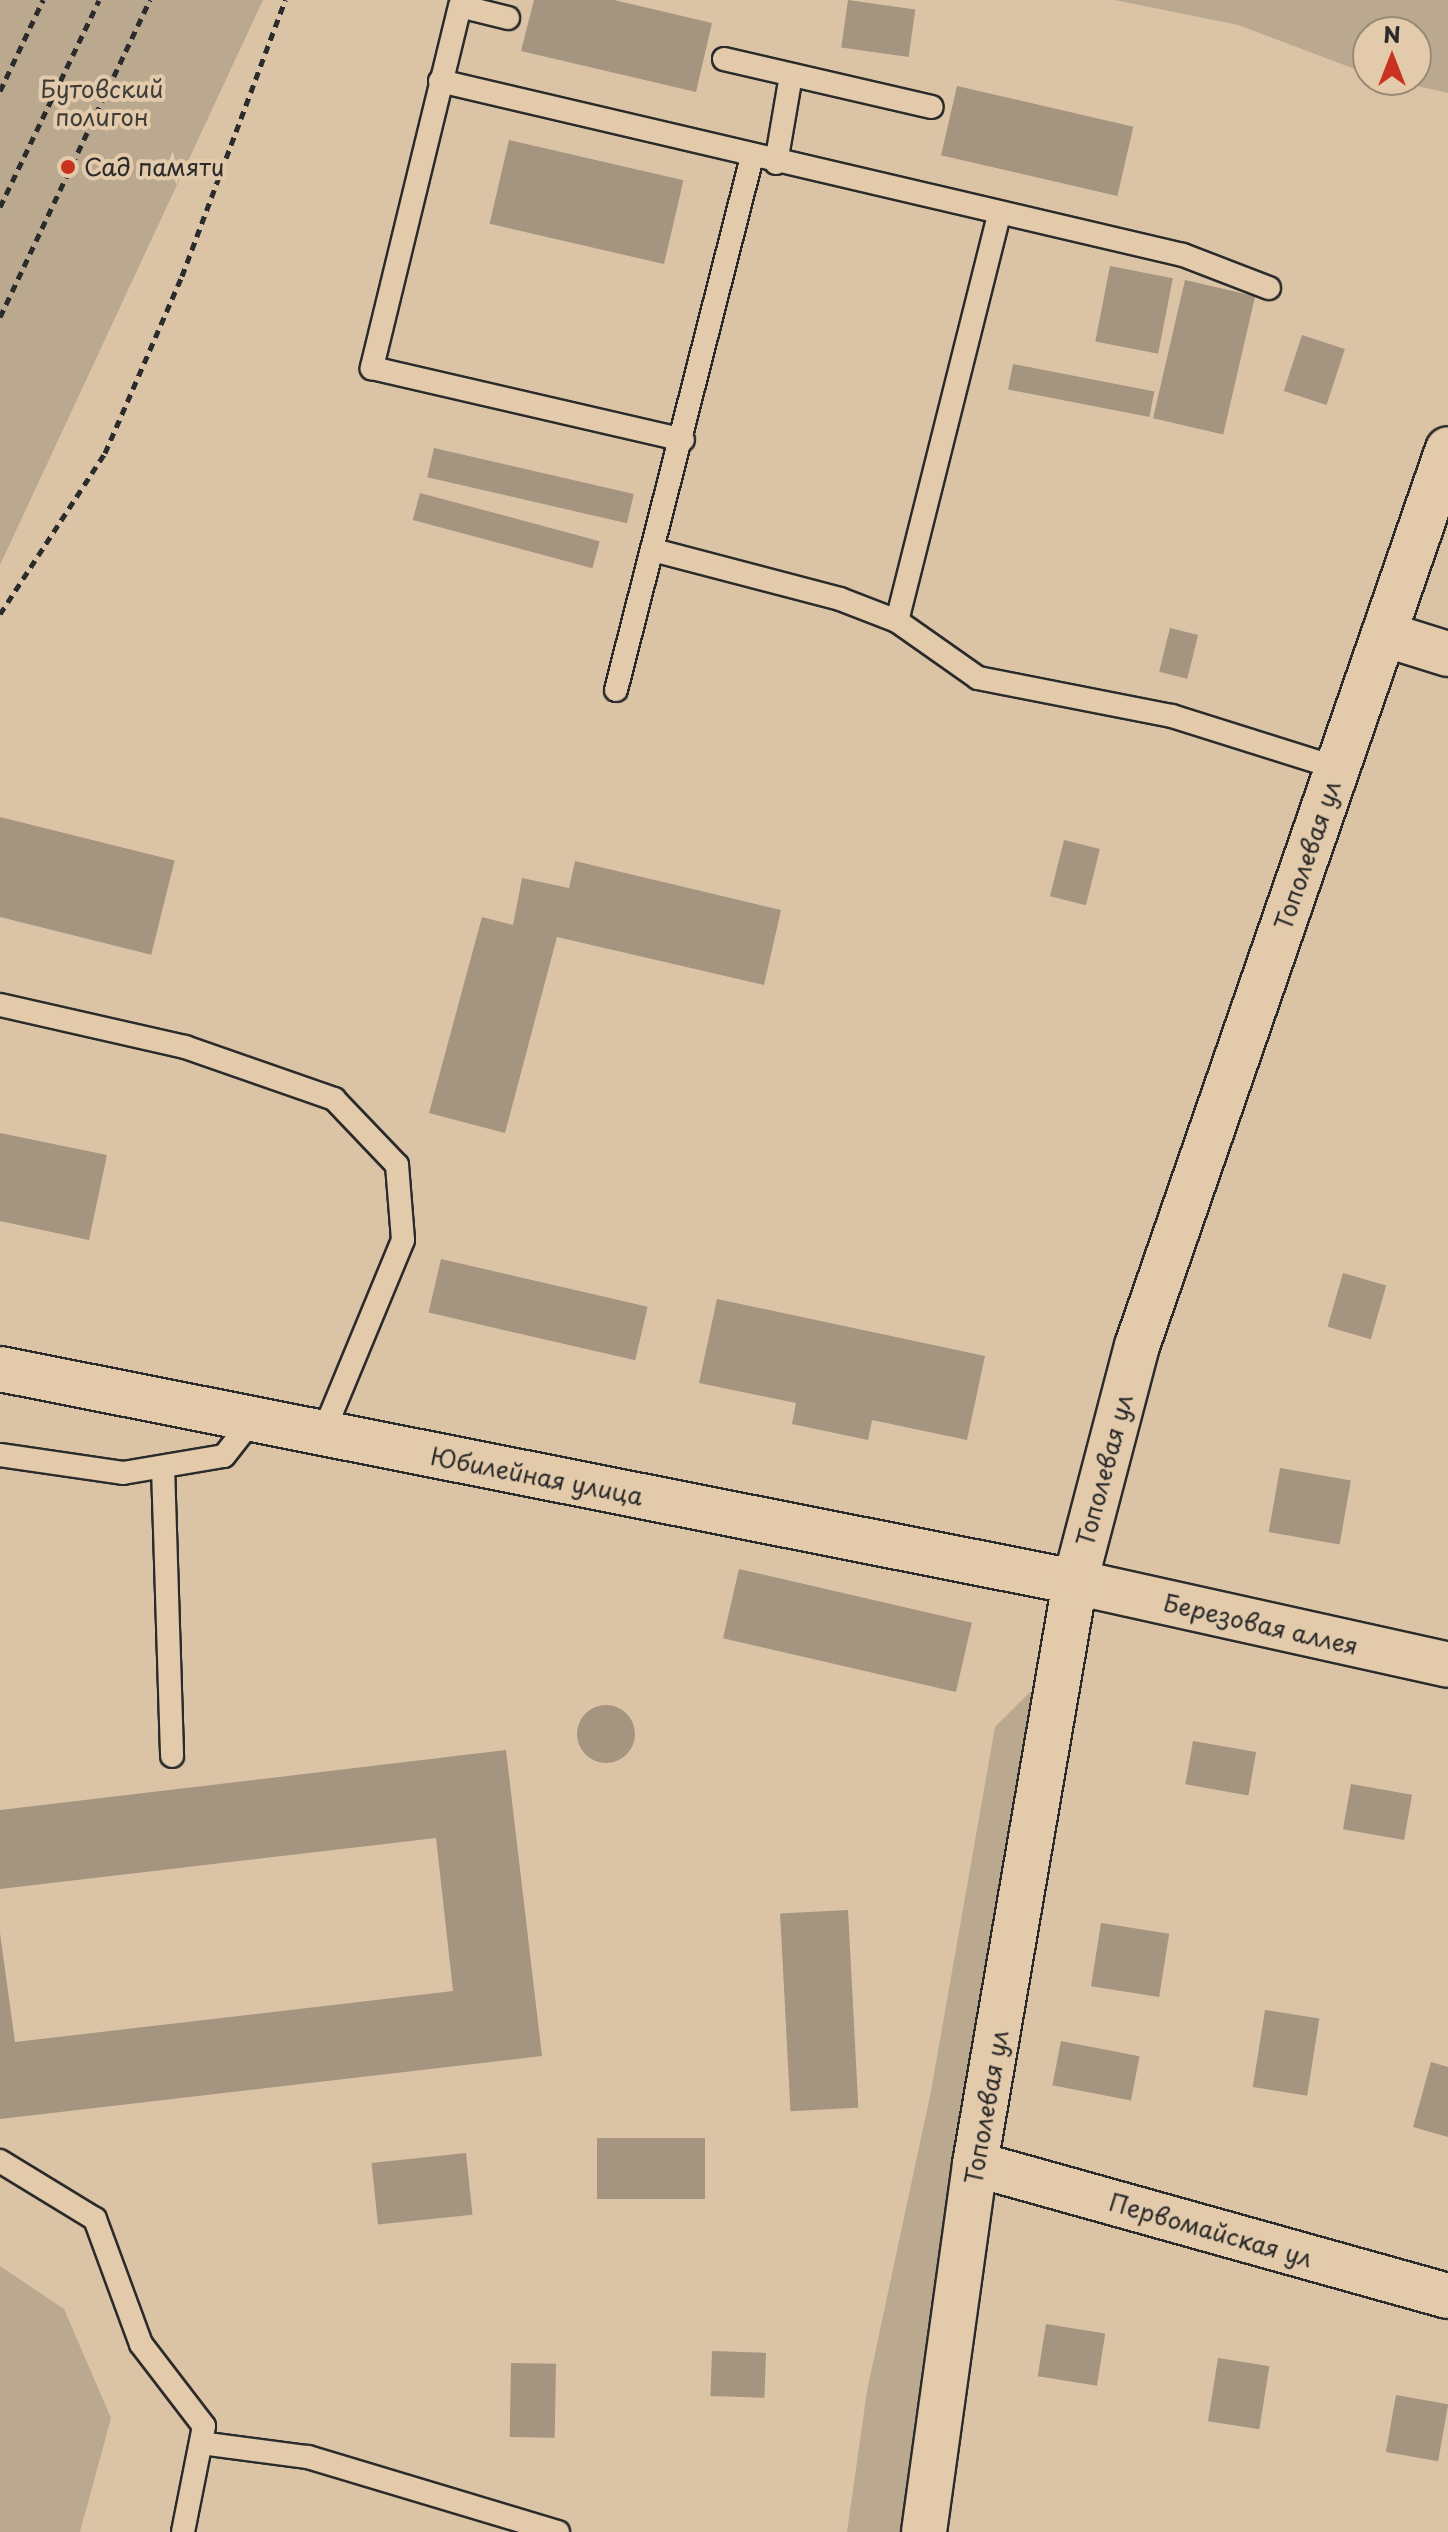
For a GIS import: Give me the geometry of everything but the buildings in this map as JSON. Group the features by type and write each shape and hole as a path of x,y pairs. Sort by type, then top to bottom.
{"street":[{"name":"Тополевая ул","path":"924,2532 975,2164 1075,1582 1137,1346 1448,449"},
{"path":"1384,634 1448,654"},
{"name":"Юбилейная улица","path":"0,1369 1075,1582"},
{"name":"Березовая аллея","path":"1075,1582 1448,1665"},
{"name":"Первомайская ул","path":"975,2164 1448,2296"}],"lane":[{"path":"508,18 460,6 372,368 683,440"},
{"path":"724,59 932,107"},
{"path":"776,163 791,75"},
{"path":"440,81 999,216 1183,255 1269,288"},
{"path":"616,690 657,551 752,157"},
{"path":"897,621 999,216"},
{"path":"657,551 840,599 897,621 978,678 1172,716 1337,768"},
{"path":"0,1005 185,1047 334,1099 397,1165 403,1240 323,1433"},
{"path":"0,1455 123,1473 224,1456 253,1419"},
{"path":"163,1467 172,1756"},
{"path":"0,2161 95,2219 141,2344 204,2426 183,2532"},
{"path":"201,2443 308,2457 558,2532"}],"path":[{"path":"0,91 43,0"},
{"path":"0,207 99,0"},
{"path":"0,317 150,0"},
{"path":"0,614 105,453 182,276 285,0"}],"green space":[{"name":"Бутовский полигон","path":"0,0 263,0 0,565"},
{"path":"1115,0 1448,0 1448,93 1432,89 1432,16 1352,16 1352,68 1238,25"},
{"path":"1030,1692 1055,1720 928,2532 847,2532 867,2391 931,2091 995,1727"},
{"path":"0,2266 64,2309 111,2418 80,2532 0,2532"}],"place":[{"name":"Сад памяти","path":"68,167"}]}
